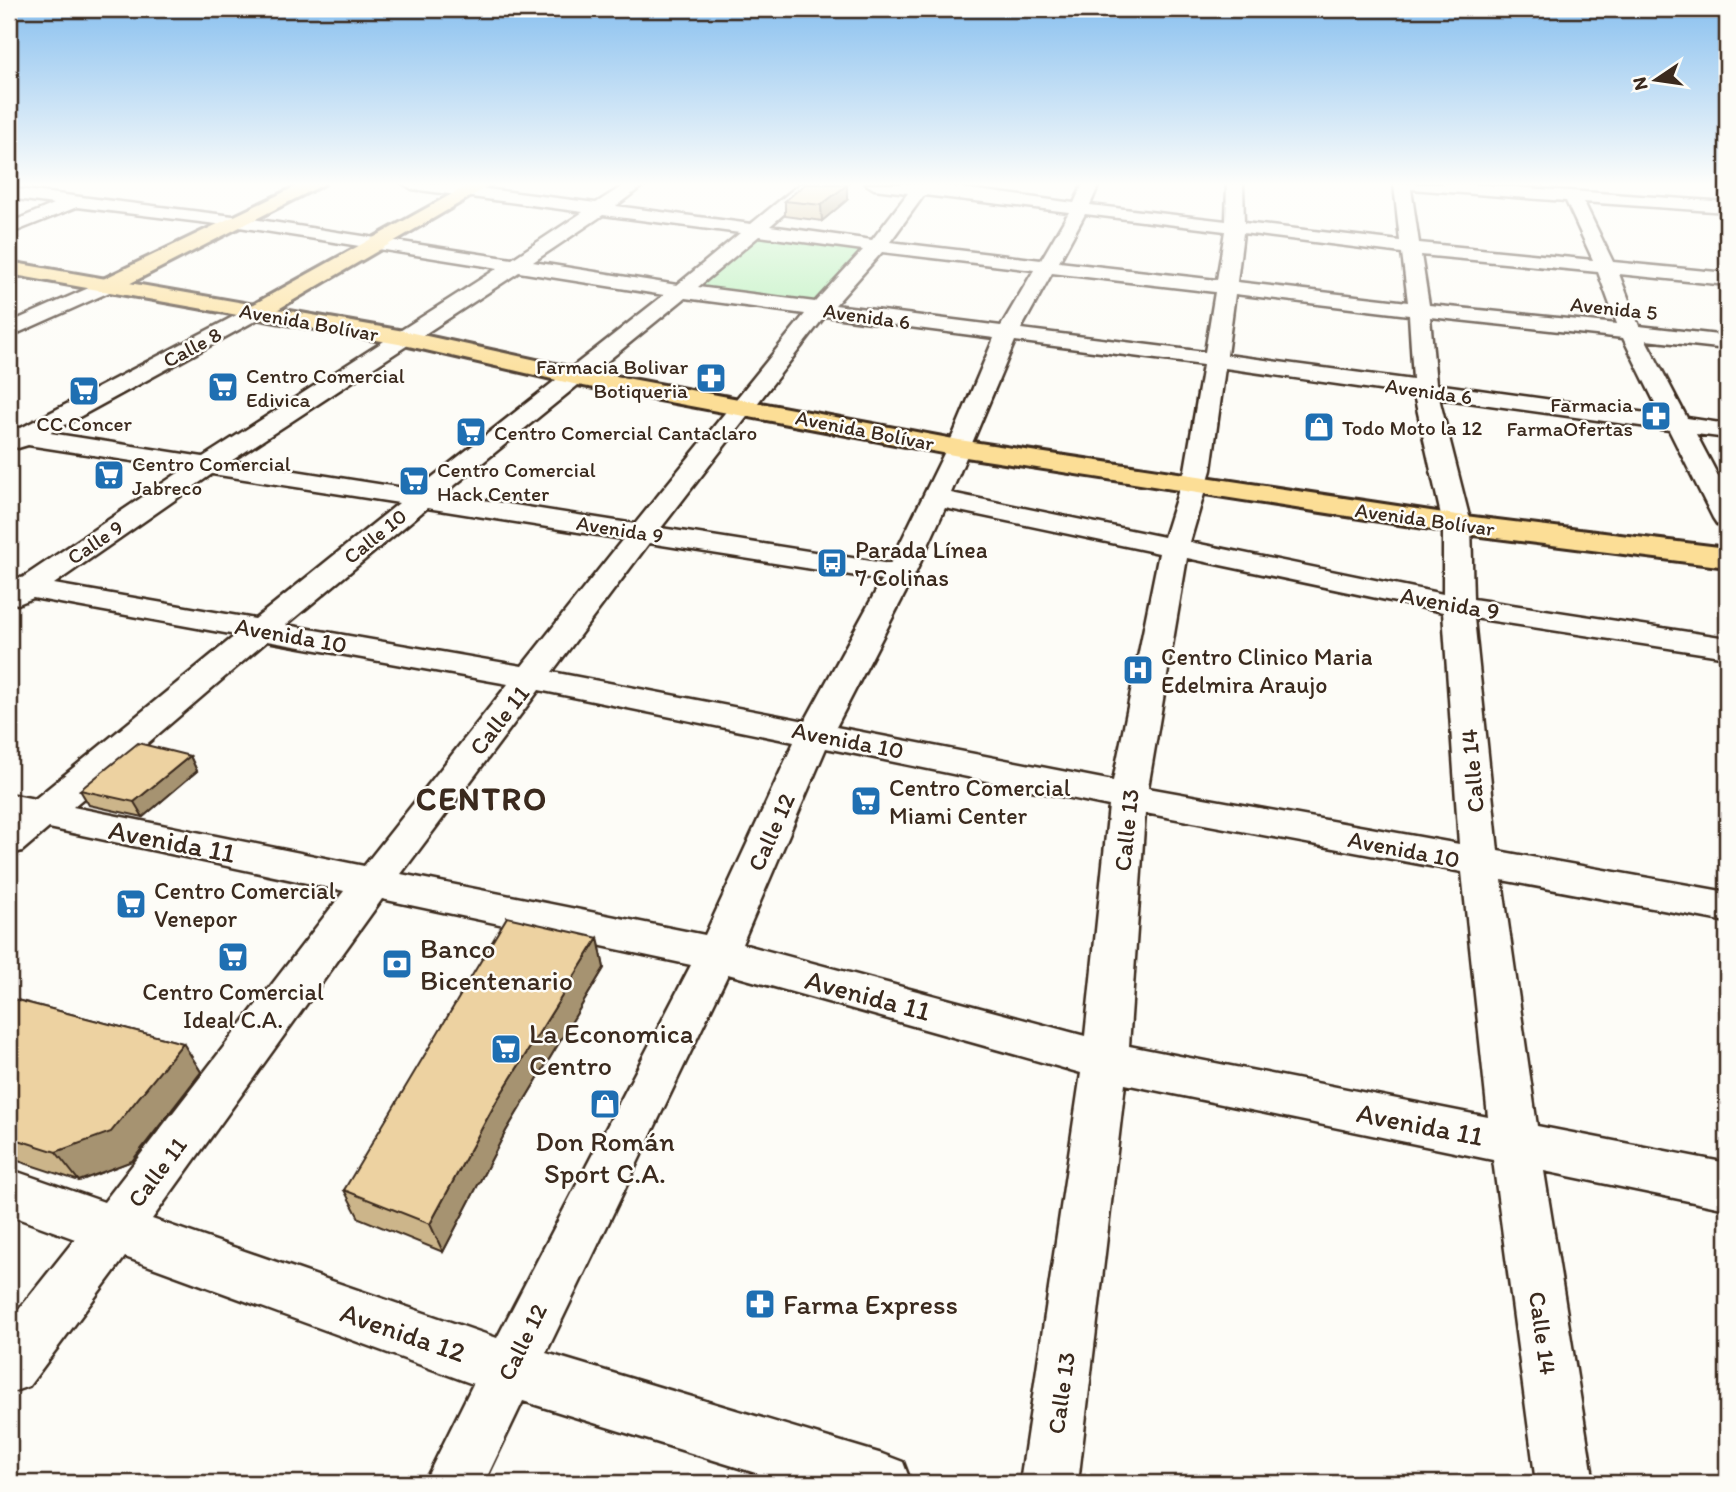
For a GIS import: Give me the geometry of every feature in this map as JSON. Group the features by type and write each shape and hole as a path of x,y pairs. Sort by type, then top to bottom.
{"main road":[{"path":"116,281 169,254"},
{"name":"Calle 8","path":"266,307 355,254"},
{"name":"Avenida Bolívar","path":"9,255 116,281"},
{"name":"Avenida Bolívar","path":"9,268 116,281 414,333 586,370 963,441 1727,558"},
{"name":"Avenida Bolívar","path":"1455,515 1727,540"}],"street":[{"name":"Avenida 6","path":"430,254 678,291 1214,360 1727,431"},
{"name":"Calle 9","path":"15,591 532,254"},
{"name":"Calle 10","path":"19,821 586,370 726,254"},
{"name":"Calle 11","path":"9,1366 114,1230 374,881 642,533 821,309 870,254"},
{"name":"Avenida 5","path":"945,254 1419,310 1727,342"},
{"name":"Calle 12","path":"453,1483 717,954 815,734 900,574 963,441 1007,334 1054,254"},
{"name":"Calle 13","path":"1049,1483 1105,1061 1128,797 1174,549 1194,477 1230,254"},
{"name":"Calle 14","path":"1411,254 1419,310 1425,391 1455,515 1458,606 1480,863 1515,1143 1565,1483"},
{"path":"1468,254 1727,279"},
{"path":"1602,254 1631,333 1727,518"},
{"path":"9,331 116,281"},
{"name":"Calle 8","path":"14,439 266,307"},
{"name":"Avenida 9","path":"14,439 422,498 900,574"},
{"name":"Avenida 9","path":"936,498 1458,606 1727,647"},
{"name":"Avenida 10","path":"15,591 261,630 531,678 1128,797 1727,907"},
{"name":"Avenida 11","path":"19,821 374,881 717,954 1105,1061 1727,1186"},
{"name":"Avenida 12","path":"9,1192 508,1369 882,1483"}],"green space":[{"path":"726,254 870,254 820,309 678,291"}],"building":[{"path":"138,743 190,756 134,802 80,790"},
{"name":"La Economica Centro","path":"507,917 598,938 496,1102 430,1224 344,1190"},
{"path":"9,998 183,1043 111,1132 56,1152 9,1137"}],"place":[{"name":"Farmacia Bolivar Botiqueria","path":"711,378"},
{"name":"Centro Comercial Edivica","path":"223,387"},
{"name":"CC Concer","path":"84,391"},
{"name":"Farmacia FarmaOfertas","path":"1656,416"},
{"name":"Todo Moto la 12","path":"1319,427"},
{"name":"Centro Comercial Cantaclaro","path":"471,432"},
{"name":"Centro Comercial Jabreco","path":"109,475"},
{"name":"Centro Comercial Hack Center","path":"414,481"},
{"name":"Parada Línea 7 Colinas","path":"832,563"},
{"name":"Centro Clinico Maria Edelmira Araujo","path":"1138,670"},
{"name":"Centro Comercial Miami Center","path":"866,801"},
{"name":"Centro Comercial Venepor","path":"131,904"},
{"name":"Centro Comercial Ideal C.A.","path":"233,957"},
{"name":"Banco Bicentenario","path":"397,964"},
{"name":"La Economica Centro","path":"506,1049"},
{"name":"Don Román Sport C.A.","path":"605,1104"},
{"name":"Farma Express","path":"760,1304"}],"district":[{"name":"CENTRO","path":"482,799"}]}
